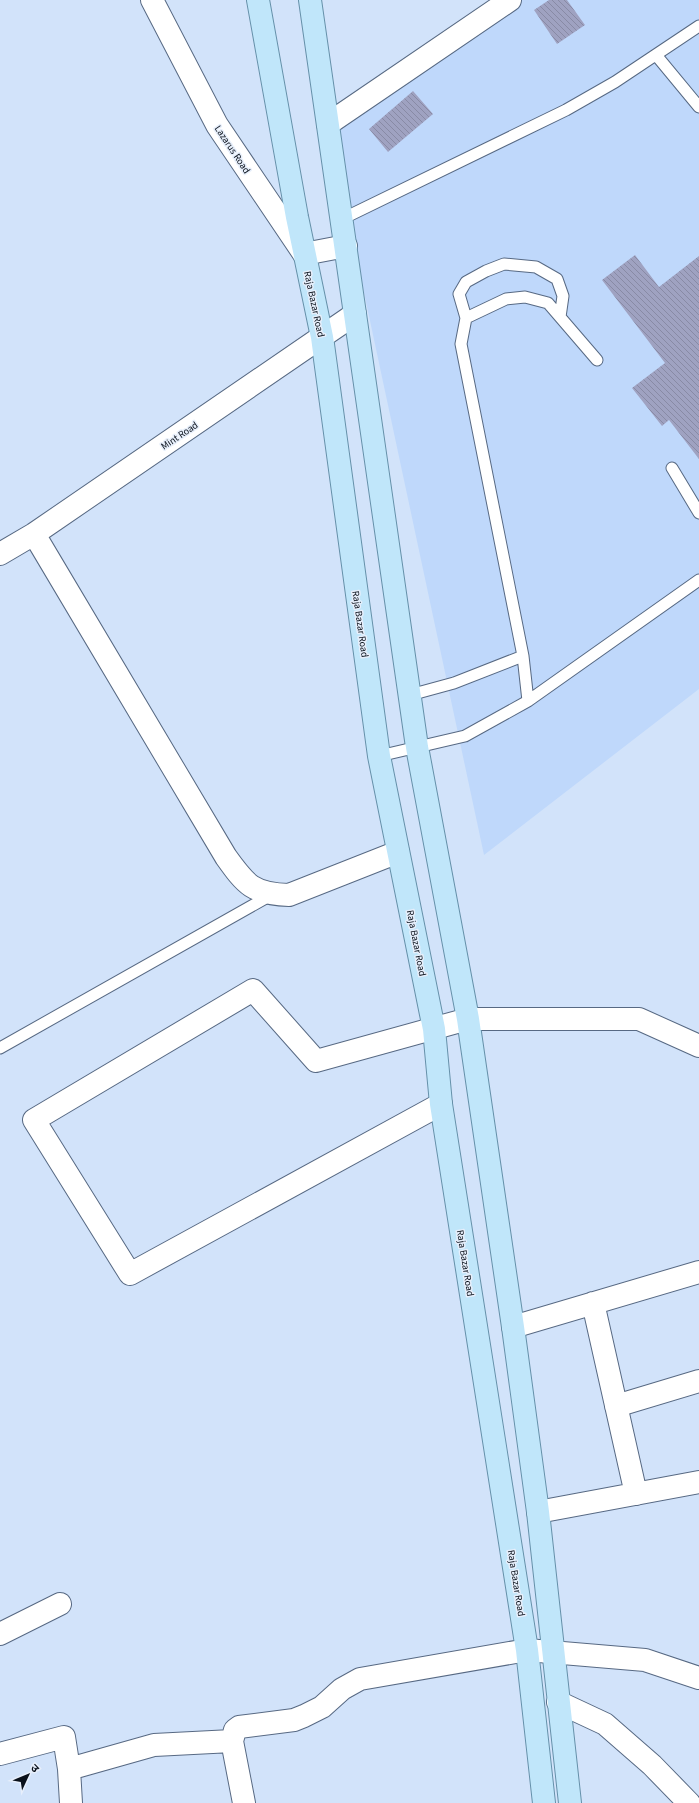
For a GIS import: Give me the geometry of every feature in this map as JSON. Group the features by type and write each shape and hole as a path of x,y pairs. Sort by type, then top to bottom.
{"main road":[{"name":"Raja Bazar Road","path":"258,0 304,254 322,337 379,756 434,1029 441,1104 527,1650 544,1803"},
{"path":"310,0 417,747 468,1019 513,1327 538,1512 570,1803"}],"street":[{"name":"Lazarus Road","path":"152,0 217,125 304,254"},
{"path":"328,124 510,0"},
{"path":"304,254 346,246"},
{"name":"Mint Road","path":"0,554 34,534 355,314"},
{"path":"34,534 226,856 242,879 255,890 272,894 289,895 398,852"},
{"path":"441,1104 130,1274 34,1120 253,990 316,1061 468,1019 639,1019 699,1046"},
{"path":"513,1327 593,1302 699,1272"},
{"path":"593,1302 636,1494"},
{"path":"616,1406 699,1381"},
{"path":"538,1512 636,1494 698,1488"},
{"path":"0,1634 60,1604"},
{"path":"244,1803 232,1734 239,1728 294,1720 312,1713 342,1689 360,1679 527,1650 554,1654 645,1660 699,1678"},
{"path":"558,1702 605,1724 652,1765 689,1803"},
{"path":"0,1754 64,1737 69,1769 71,1803"},
{"path":"69,1769 154,1745 232,1741"}],"lane":[{"path":"342,219 566,110 615,82 699,26"},
{"path":"656,55 699,107"},
{"path":"528,701 523,656 461,344 466,318 459,294 466,282 486,271 504,264 536,267 557,279 563,296 560,317"},
{"path":"466,318 506,299 525,297 548,303 597,360"},
{"path":"672,468 699,513"},
{"path":"379,756 465,736 528,701 699,580"},
{"path":"410,695 454,683 523,656"},
{"path":"0,1048 272,894"}],"shaded area":[{"path":"517,0 699,0 699,689 484,855 328,124"}],"building":[{"path":"549,0 567,0 585,25 557,44 534,10"},
{"path":"413,91 433,114 388,152 369,129"},
{"path":"635,255 659,287 699,256 699,459 669,420 662,426 632,388 665,363 602,280"}]}
